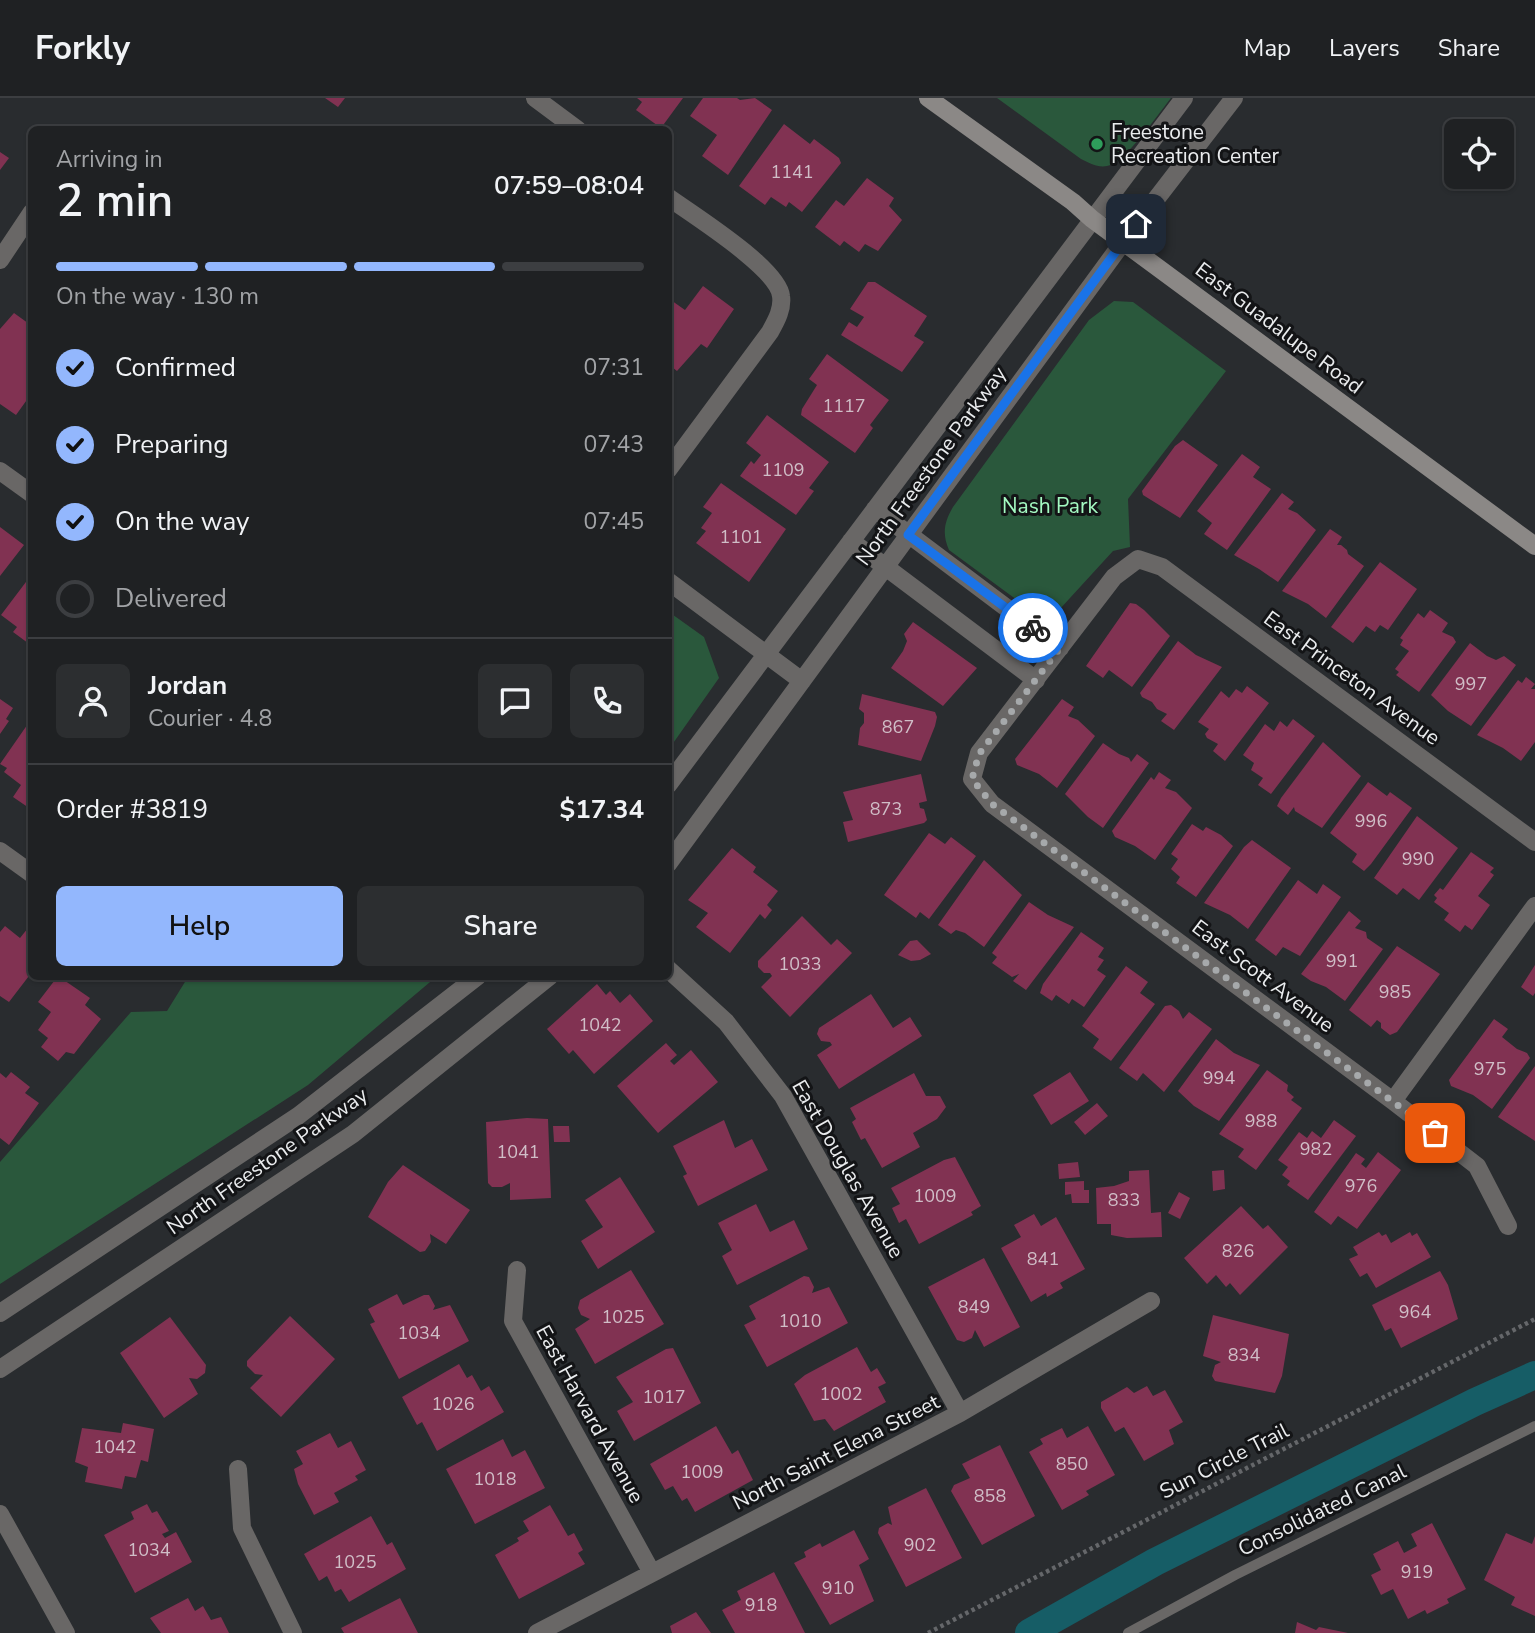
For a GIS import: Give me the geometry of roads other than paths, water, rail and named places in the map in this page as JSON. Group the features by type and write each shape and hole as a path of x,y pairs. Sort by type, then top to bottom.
{"main road":[{"name":"East Guadalupe Road","path":"928,98 1073,202 1091,219 1535,546"}],"street":[{"path":"535,98 573,126"},
{"name":"North Freestone Parkway","path":"672,780 1184,98"},
{"name":"North Freestone Parkway","path":"672,859 1123,242 1234,98"},
{"path":"672,200 758,262 777,284 781,295 777,320 770,332 672,465"},
{"path":"0,260 28,218"},
{"path":"0,471 28,491"},
{"path":"851,541 1036,680 1060,648 875,509"},
{"name":"East Princeton Avenue","path":"1060,648 1114,577 1138,559 1162,567 1535,842"},
{"path":"672,584 802,681"},
{"name":"East Scott Avenue","path":"1036,680 979,754 972,779 992,804 1477,1166 1508,1226"},
{"path":"0,851 28,871"},
{"path":"1393,1101 1535,906"},
{"name":"East Douglas Avenue","path":"672,973 726,1022 783,1096 960,1413"},
{"name":"North Freestone Parkway","path":"0,1313 298,1116 473,980"},
{"name":"North Freestone Parkway","path":"0,1368 353,1134 545,980"},
{"name":"East Harvard Avenue","path":"517,1270 513,1321 652,1573"},
{"name":"North Saint Elena Street","path":"537,1633 960,1413 1151,1301"},
{"path":"238,1469 242,1528 293,1633"},
{"path":"0,1514 66,1633"}],"lane":[{"name":"Consolidated Canal","path":"1128,1633 1235,1575 1535,1426"}],"waterway":[{"path":"1029,1633 1155,1562 1475,1402 1535,1375"}],"place":[{"name":"Freestone Recreation Center","path":"1097,144"}],"park label":[{"name":"Nash Park","path":"1050,506"}]}
